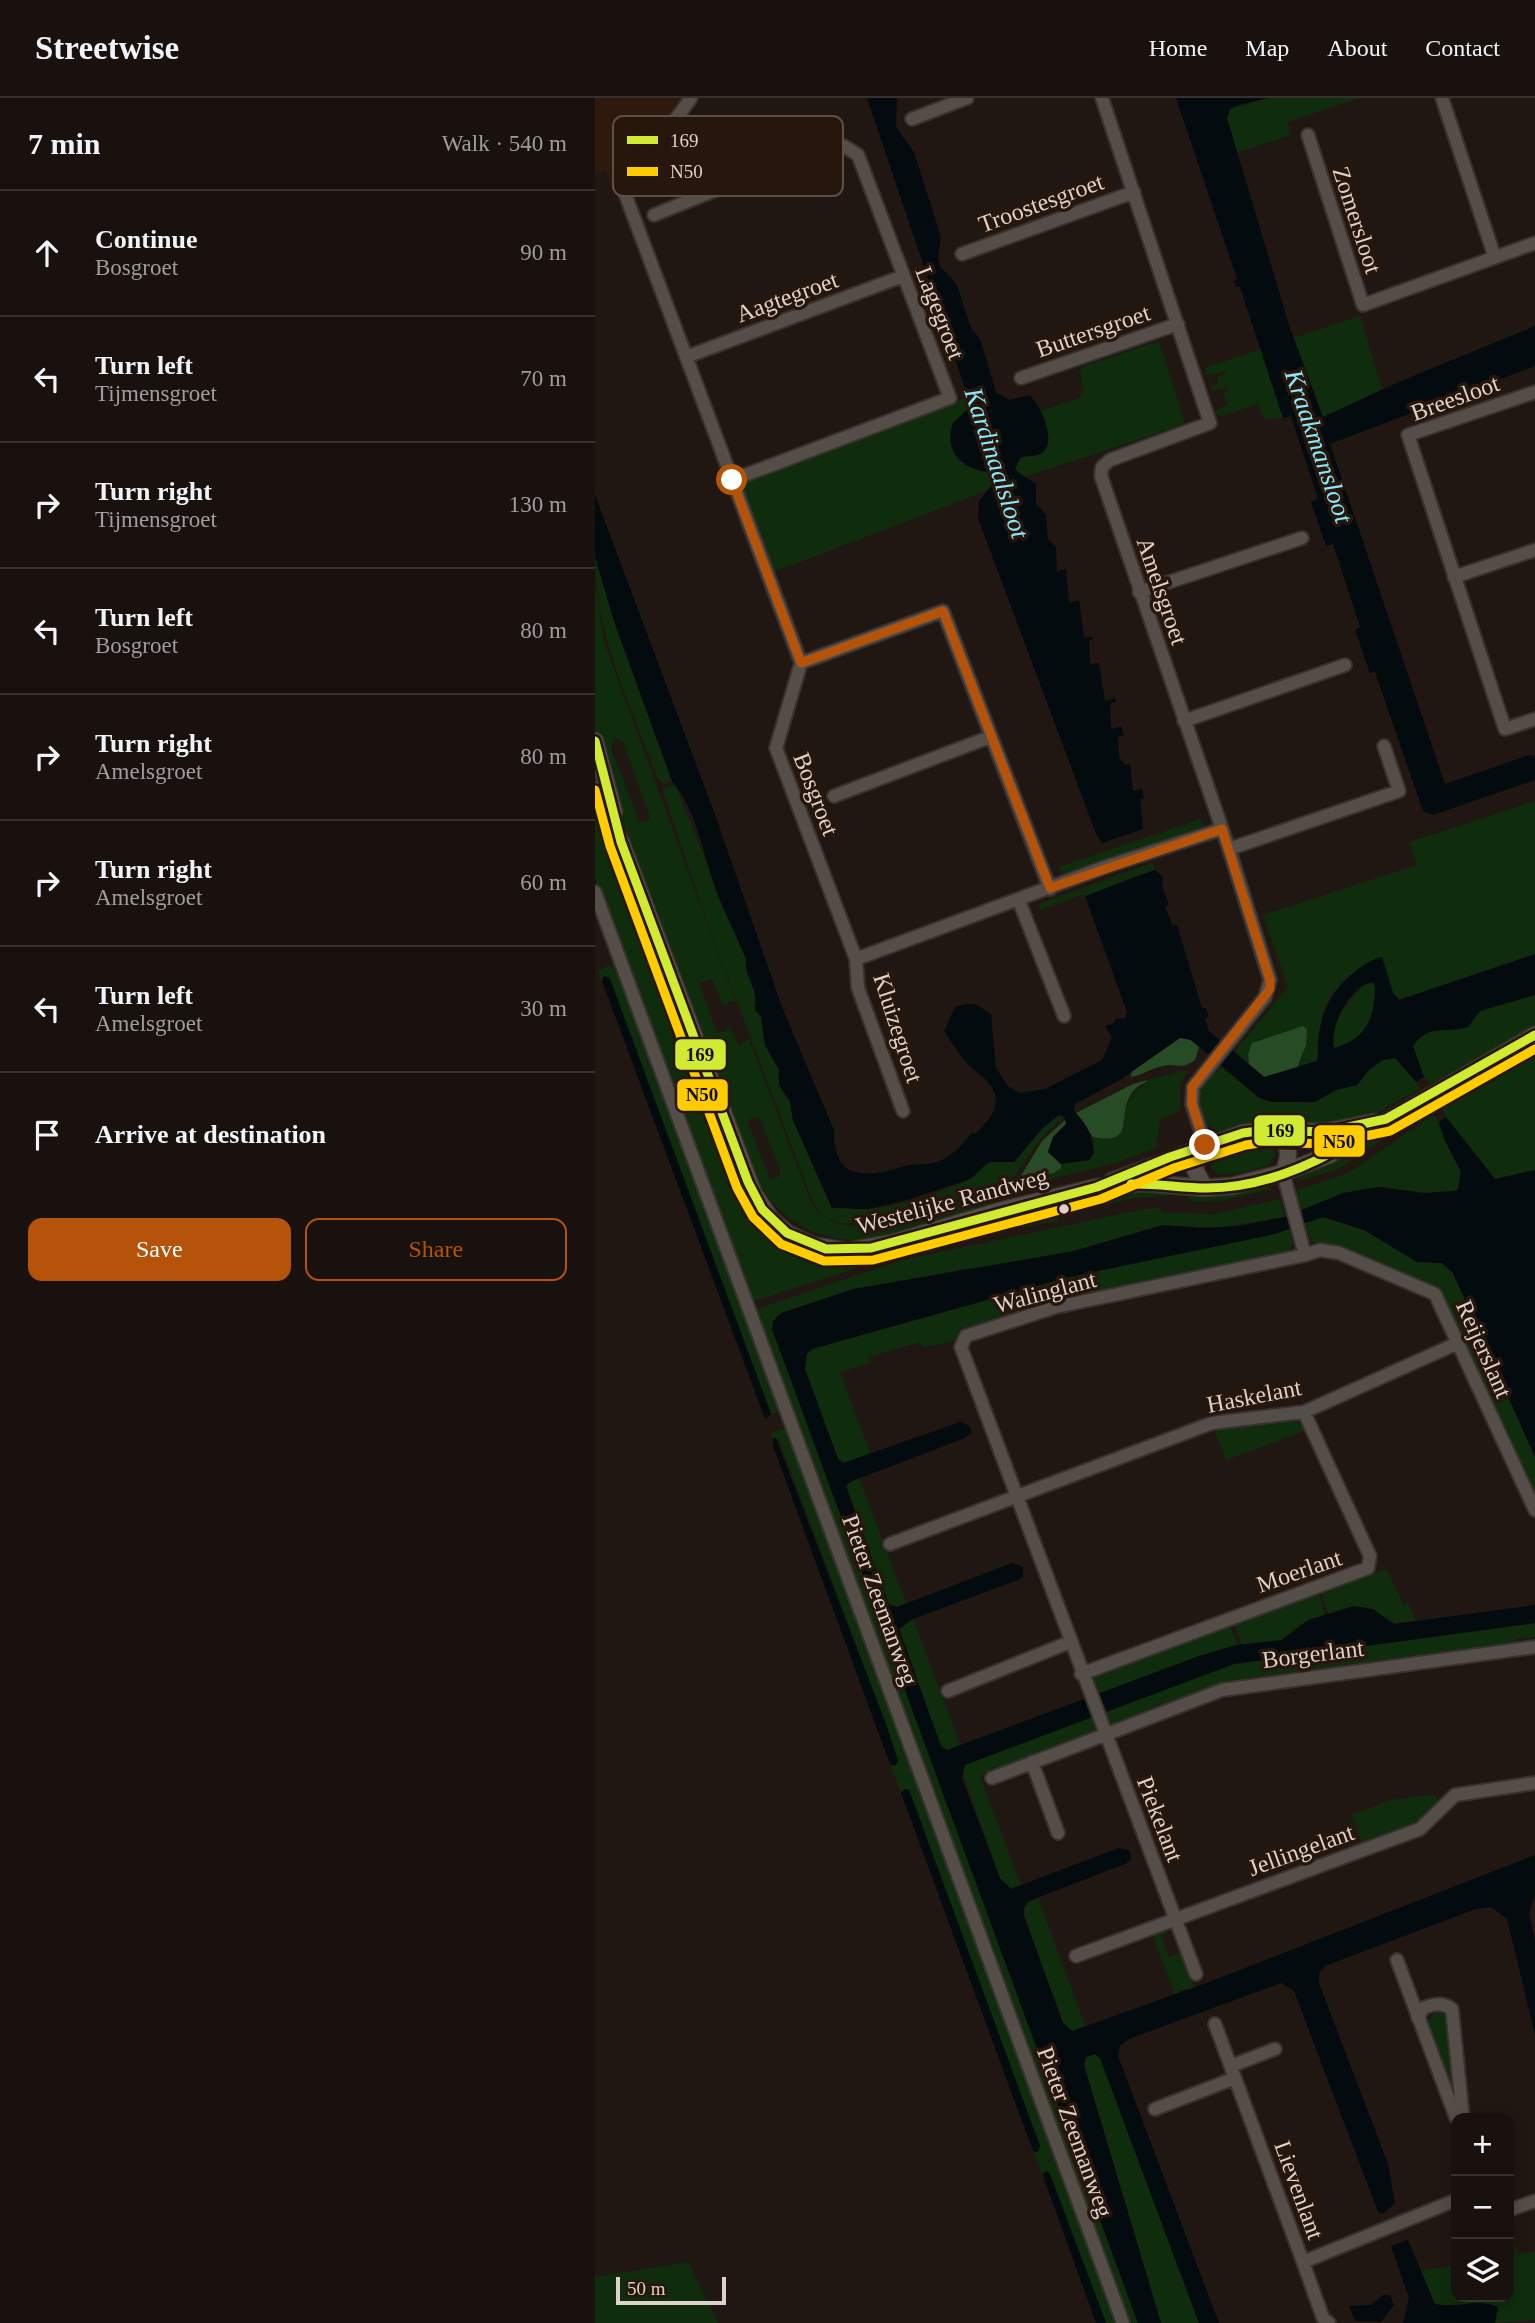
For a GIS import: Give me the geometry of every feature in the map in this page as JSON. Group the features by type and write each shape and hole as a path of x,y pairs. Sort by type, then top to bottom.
{"street":[{"path":"679,116 691,98"},
{"path":"912,119 967,98"},
{"name":"Amelsgroet","path":"1102,98 1210,423 1110,460 1102,467 1101,476 1229,849 1270,980 1265,997 1192,1087 1191,1097 1205,1145"},
{"path":"1442,98 1494,255"},
{"name":"Zomersloot","path":"1308,135 1363,306 1494,255 1535,243"},
{"name":"Lagegroet","path":"732,480 950,398 858,155 843,146"},
{"name":"Troostesgroet","path":"962,254 1134,191"},
{"path":"626,196 801,663 943,611 1050,888"},
{"name":"Lagegroet","path":"654,215 702,196"},
{"name":"Aagtegroet","path":"686,357 904,276"},
{"name":"Buttersgroet","path":"1021,378 1178,324"},
{"name":"Breesloot","path":"1535,392 1408,435 1505,729 1535,719"},
{"path":"1139,592 1302,538"},
{"path":"1454,578 1535,551"},
{"name":"Bosgroet","path":"801,663 776,748 856,959"},
{"path":"1184,721 1345,665"},
{"path":"834,796 990,737"},
{"name":"Westelijke Randweg","path":"595,741 621,842 737,1155 758,1202 778,1226 812,1245 834,1250 859,1250 1097,1187 1243,1133 1280,1130 1333,1131 1387,1119"},
{"path":"1229,849 1399,791 1384,746"},
{"name":"Westelijke Randweg","path":"595,790 621,842"},
{"path":"856,959 1222,829"},
{"name":"Pieter Zeemanweg","path":"595,892 1123,2323"},
{"path":"1019,901 1064,1016"},
{"name":"Kluizegroet","path":"856,959 858,988 903,1111"},
{"name":"Westelijke Randweg","path":"1097,1187 1144,1183 1205,1188 1232,1186 1283,1173 1329,1155 1429,1094 1535,1035"},
{"path":"1280,1130 1289,1147 1288,1163 1283,1173 1305,1255"},
{"path":"1205,1145 1194,1168 1205,1188"},
{"name":"Reijerslant","path":"1305,1255 1320,1250 1339,1253 1435,1294 1535,1510"},
{"name":"Walinglant","path":"1103,1731 961,1354 966,1336 1056,1307 1305,1255"},
{"name":"Haskelant","path":"1015,1498 1212,1423 1304,1412 1458,1343"},
{"name":"Moerlant","path":"1084,1679 1369,1568 1370,1556 1304,1412"},
{"path":"890,1544 1015,1498"},
{"path":"948,1691 1070,1642"},
{"name":"Borgerlant","path":"1103,1731 1222,1690 1535,1647"},
{"path":"992,1778 1103,1731"},
{"name":"Piekelant","path":"1103,1731 1175,1920"},
{"path":"1032,1762 1058,1833"},
{"name":"Jellingelant","path":"1076,1956 1420,1829 1455,1795 1535,1783"},
{"path":"1175,1920 1196,1974"},
{"path":"1397,1960 1454,2113"},
{"path":"1418,2018 1423,2008 1433,2004 1444,2004 1452,2009 1462,2113"},
{"name":"Lievenlant","path":"1215,2024 1303,2262 1451,2202"},
{"path":"1155,2109 1275,2049"},
{"path":"1514,2208 1535,2201"},
{"path":"1303,2262 1323,2318 1329,2323"}],"shaded area":[{"path":"595,98 686,98 672,116 613,116 613,190 606,170 595,173"}],"green space":[{"path":"1268,98 1359,98 1287,122 1291,135 1237,153 1227,118 1230,109"},
{"path":"1360,316 1382,389 1323,418 1294,338"},
{"path":"1159,341 1185,424 1025,477 1018,474 1015,465 1020,458 1044,451 1046,428 1041,411 1080,398 1083,391 1080,368"},
{"path":"1261,349 1283,418 1264,419 1258,404 1221,416 1213,413 1227,404 1224,392 1228,391 1227,388 1212,391 1208,378 1213,386 1218,384 1217,377 1226,374 1225,371 1207,375 1205,368"},
{"path":"969,397 971,407 953,423 950,437 979,471 988,472 994,483 991,489 771,573 741,494 744,483"},
{"path":"595,557 615,624 672,781 664,784 658,778 616,670 601,614"},
{"path":"595,585 604,642 736,1002 730,1001 724,1006 712,979 700,982 716,1031 725,1032 730,1026 739,1046 749,1039 811,1203 825,1218 845,1225 868,1226 894,1222 945,1207 1016,1178 1046,1175 1053,1173 1061,1164 1089,1160 1094,1153 1093,1137 1100,1138 1124,1126 1125,1112 1130,1100 1137,1090 1148,1082 1135,1083 1188,1070 1180,1086 1180,1110 1160,1120 1156,1148 1112,1164 1018,1187 1019,1191 909,1233 872,1239 837,1238 805,1228 776,1205 751,1169 620,817 595,730","holes":["614,738 623,742 650,817 648,822 639,821 611,749","757,1117 780,1169 780,1176 770,1179 748,1124 750,1119"]},
{"path":"675,785 746,959 746,969 758,996 754,1007 761,1017 765,1045 779,1070 778,1078 784,1095 790,1101 793,1120 828,1200 851,1208 867,1209 882,1208 933,1194 976,1176 986,1164 1014,1162 1042,1127 1056,1117 1064,1116 1041,1138 1015,1176 932,1208 875,1223 840,1223 824,1217 813,1202 711,933 663,791 664,788"},
{"path":"595,799 740,1187 761,1224 786,1247 814,1258 843,1260 875,1256 984,1223 1040,1216 1041,1221 1057,1217 1059,1221 929,1245 751,1302 595,879"},
{"path":"1535,801 1535,954 1399,1000 1393,993 1382,957 1353,973 1331,997 1322,1017 1317,1061 1297,1068 1303,1054 1268,1039 1259,1039 1248,1054 1249,1064 1235,1051 1288,987 1263,915 1417,865 1409,842"},
{"path":"1201,819 1204,828 1201,830 1063,878 1059,867"},
{"path":"1152,863 1155,870 1122,881 1085,899 1083,894 1040,910 1038,904"},
{"path":"608,966 617,967 781,1411 771,1414 610,979 608,976 602,981 598,971"},
{"path":"1374,983 1376,1005 1369,1024 1354,1040 1334,1048 1334,1030 1341,1012 1359,990 1366,984"},
{"path":"1535,995 1535,1027 1430,1084 1419,1070 1413,1046 1423,1035 1439,1029 1460,1029 1480,1011"},
{"path":"1303,1026 1307,1029 1306,1045 1297,1068 1264,1077 1249,1064 1248,1054 1252,1043"},
{"path":"1179,1038 1188,1038 1199,1047 1195,1060 1186,1065 1167,1065 1131,1077 1132,1071"},
{"path":"1535,1046 1535,1170 1495,1179 1446,1117 1438,1099"},
{"path":"1396,1058 1412,1073 1420,1089 1377,1113 1348,1123 1222,1134 1206,1124 1201,1109 1203,1084 1212,1070 1217,1073 1221,1067 1262,1100 1309,1103 1336,1090 1357,1085 1370,1069 1383,1060"},
{"path":"1148,1080 1136,1088 1129,1098 1121,1132 1116,1137 1107,1139 1093,1137 1076,1113 1133,1084"},
{"path":"1428,1103 1430,1108 1338,1169 1298,1181 1300,1175"},
{"path":"1434,1114 1461,1172 1458,1189 1428,1193 1388,1187 1368,1188 1300,1210 1295,1194 1298,1190 1349,1173"},
{"path":"1065,1120 1066,1124 1053,1137 1048,1152 1061,1164 1061,1168 1054,1173 1019,1179 1042,1141"},
{"path":"1266,1144 1275,1153 1269,1165 1232,1175 1217,1174 1211,1168 1211,1158 1216,1154 1245,1145"},
{"path":"1264,1184 1272,1189 1220,1201 1192,1202 1184,1191"},
{"path":"1135,1188 1172,1190 1169,1196 1133,1198 1088,1210 1087,1205 1069,1209 1112,1192"},
{"path":"1280,1199 1285,1217 1215,1228 1163,1225 1074,1251 989,1267 960,1269 776,1316 772,1329 1138,2323 1127,2323 754,1310 902,1260 1145,1209 1161,1208 1161,1213 1215,1214"},
{"path":"1323,1217 1364,1230 1417,1262 1442,1263 1453,1274 1535,1457 1535,1494 1441,1292 1340,1246 1311,1242 1304,1222"},
{"path":"1289,1229 1293,1244 1287,1253 1078,1297 1073,1280 1076,1298 1043,1302 1043,1306 965,1331 951,1342 923,1347 920,1342 868,1357 870,1363 840,1372 871,1455 848,1464 838,1459 805,1369 807,1354 812,1349 1065,1278"},
{"path":"1295,1419 1307,1430 1226,1460 1214,1429"},
{"path":"781,1429 788,1431 1117,2323 1106,2323 1050,2174 1047,2171 1042,2174 1033,2151 1037,2152 1040,2146 909,1790 902,1790 901,1793 891,1766 898,1763 887,1727 779,1439 773,1439 771,1433"},
{"path":"859,1478 906,1603 897,1607 888,1604 846,1493 848,1484"},
{"path":"1387,1570 1404,1606 1408,1602 1416,1621 1390,1623 1361,1608 1329,1614 1321,1594"},
{"path":"1318,1592 1325,1615 1299,1625 1281,1640 1242,1645 1234,1622"},
{"path":"913,1619 961,1747 947,1750 941,1747 899,1634 901,1625"},
{"path":"1535,1623 1535,1637 1515,1639 1515,1642 1224,1683 1162,1707 1160,1704 1111,1726 1106,1710 1234,1664"},
{"path":"1229,1624 1238,1645 1199,1656 1100,1695 1092,1675"},
{"path":"1091,1716 1098,1731 980,1776 1021,1885 1011,1889 1000,1878 962,1771 965,1765"},
{"path":"1436,1796 1438,1804 1421,1820 1362,1843 1357,1831 1359,1826 1356,1827 1351,1815 1391,1800"},
{"path":"1038,1898 1086,2028 1072,2031 1063,2023 1024,1916 1026,1904"},
{"path":"1167,1929 1168,1933 1161,1936 1169,1957 1181,1953 1194,1988 1178,1991 1175,1995 1153,1936 1125,1945"},
{"path":"1436,2011 1447,2015 1456,2095 1428,2023"},
{"path":"1095,2054 1100,2058 1199,2323 1161,2323 1084,2065 1086,2057"},
{"path":"1515,2243 1518,2254 1535,2252 1535,2320 1495,2323 1471,2304 1450,2308 1434,2302 1421,2271 1451,2266 1451,2302 1514,2302"},
{"path":"688,2262 718,2323 595,2323 595,2277"}],"water":[{"name":"Kardinaalsloot","path":"867,98 897,98 896,127 914,152 941,237 938,258 940,266 957,285 971,328 980,339 996,392 1009,400 1029,395 1046,423 1046,448 1040,454 1020,458 1015,470 1036,484 1036,503 1046,515 1048,539 1056,547 1057,571 1066,569 1069,603 1079,600 1084,638 1092,636 1093,639 1089,641 1090,664 1099,663 1105,701 1113,699 1113,694 1116,702 1110,704 1111,726 1112,729 1121,726 1124,735 1118,737 1119,757 1125,765 1130,764 1133,791 1142,789 1144,798 1140,799 1143,829 1102,843 1096,834 978,518 979,501 994,483 988,472 963,463 953,450 953,423 971,406"},
{"name":"Kraakmansloot","path":"1176,98 1268,98 1235,106 1230,109 1227,118 1290,328 1323,417 1401,381 1535,326 1535,366 1330,444 1445,784 1529,755 1535,756 1535,780 1433,815 1423,811 1375,672 1370,673 1355,630 1360,627 1333,544 1326,546 1311,502 1318,499 1291,416 1283,418 1240,287 1236,287 1234,281 1237,279"},
{"path":"595,495 713,809 782,1007 834,1130 839,1159 855,1172 878,1173 908,1165 934,1163 958,1149 972,1132 975,1134 990,1117 996,1101 991,1085 966,1062 944,1031 955,1007 973,1004 991,1014 996,1068 1008,1086 1019,1093 1045,1089 1102,1060 1112,1037 1105,1026 1114,1023 1115,1019 1125,1018 1127,1012 1085,896 1155,870 1163,877 1162,885 1169,905 1165,907 1173,926 1177,925 1202,1008 1206,1008 1209,1017 1205,1019 1209,1031 1264,1077 1317,1061 1320,1028 1333,995 1357,970 1377,958 1382,957 1393,993 1399,1000 1535,954 1535,995 1480,1011 1468,1027 1425,1034 1413,1046 1424,1077 1416,1082 1395,1058 1383,1060 1370,1069 1357,1085 1336,1090 1315,1102 1272,1102 1258,1097 1191,1040 1180,1038 1120,1080 1075,1104 1074,1111 1086,1125 1092,1140 1094,1153 1089,1160 1061,1164 1048,1152 1053,1137 1066,1124 1065,1117 1059,1115 1042,1129 1014,1162 989,1162 970,1179 907,1200 869,1209 832,1208 793,1120 790,1101 779,1085 779,1070 765,1045 761,1017 755,1010 755,995 747,972 746,959 717,893 694,820 672,781 615,624 595,557","holes":["1372,982 1375,986 1373,1008 1367,1026 1354,1039 1334,1048 1335,1030 1343,1009 1364,985"]},
{"path":"604,976 610,979 771,1414 765,1419 602,981"},
{"path":"1446,1117 1495,1179 1535,1170 1535,1457 1453,1273 1442,1263 1417,1262 1364,1230 1323,1217 1275,1234 1065,1278 812,1349 807,1354 805,1369 838,1459 843,1463 960,1422 970,1426 971,1433 965,1438 850,1482 846,1486 889,1605 897,1607 1012,1563 1023,1567 1023,1577 1018,1580 913,1619 899,1629 941,1746 947,1750 1199,1656 1236,1645 1282,1640 1308,1620 1354,1606 1373,1609 1394,1624 1535,1605 1535,1623 1234,1664 965,1765 962,1778 1000,1878 1011,1889 1119,1848 1130,1851 1131,1860 1125,1864 1029,1901 1024,1907 1024,1916 1063,2023 1072,2031 1209,1982 1535,1855 1535,1894 1529,1913 1535,1941 1535,2035 1507,1919 1491,1907 1476,1909 1325,1966 1319,1973 1319,1983 1388,2164 1395,2203 1383,2214 1378,2212 1294,1991 1281,1983 1129,2039 1120,2046 1118,2056 1219,2323 1199,2323 1100,2058 1095,2054 1086,2057 1084,2065 1161,2323 1138,2323 772,1329 773,1321 781,1313 853,1289 1074,1251 1163,1225 1202,1228 1238,1226 1285,1217 1343,1193 1378,1187 1422,1193 1454,1191 1458,1189 1461,1172 1444,1139 1439,1122"},
{"path":"776,1438 887,1727 898,1761 895,1766 890,1764 773,1446 773,1439"},
{"path":"905,1789 909,1790 1040,2146 1038,2152 1033,2151 901,1793"},
{"path":"1047,2171 1106,2323 1096,2323 1044,2179 1043,2173"},
{"path":"1408,2240 1435,2304 1491,2304 1498,2307 1495,2323 1403,2323 1409,2298 1391,2246"},
{"path":"1383,2295 1390,2295 1394,2305 1381,2322 1355,2321 1349,2306 1371,2305"}],"transit line":[{"name":"169","path":"595,741 621,842 748,1182 762,1209 787,1233 826,1249 871,1248 1097,1187 1170,1157 1243,1133 1266,1130 1325,1132 1386,1119 1535,1035"},
{"name":"N50","path":"595,790 610,846 737,1188 753,1217 781,1244 824,1261 873,1260 1101,1199 1174,1168 1246,1145 1267,1142 1326,1144 1390,1131 1535,1049"},
{"name":"169","path":"1131,1184 1207,1188 1246,1184 1302,1167 1354,1140"}],"route":[{"path":"732,480 801,663 943,611 1050,888 1222,829 1270,980 1270,989 1254,1013 1192,1087 1192,1104 1205,1145"}]}
